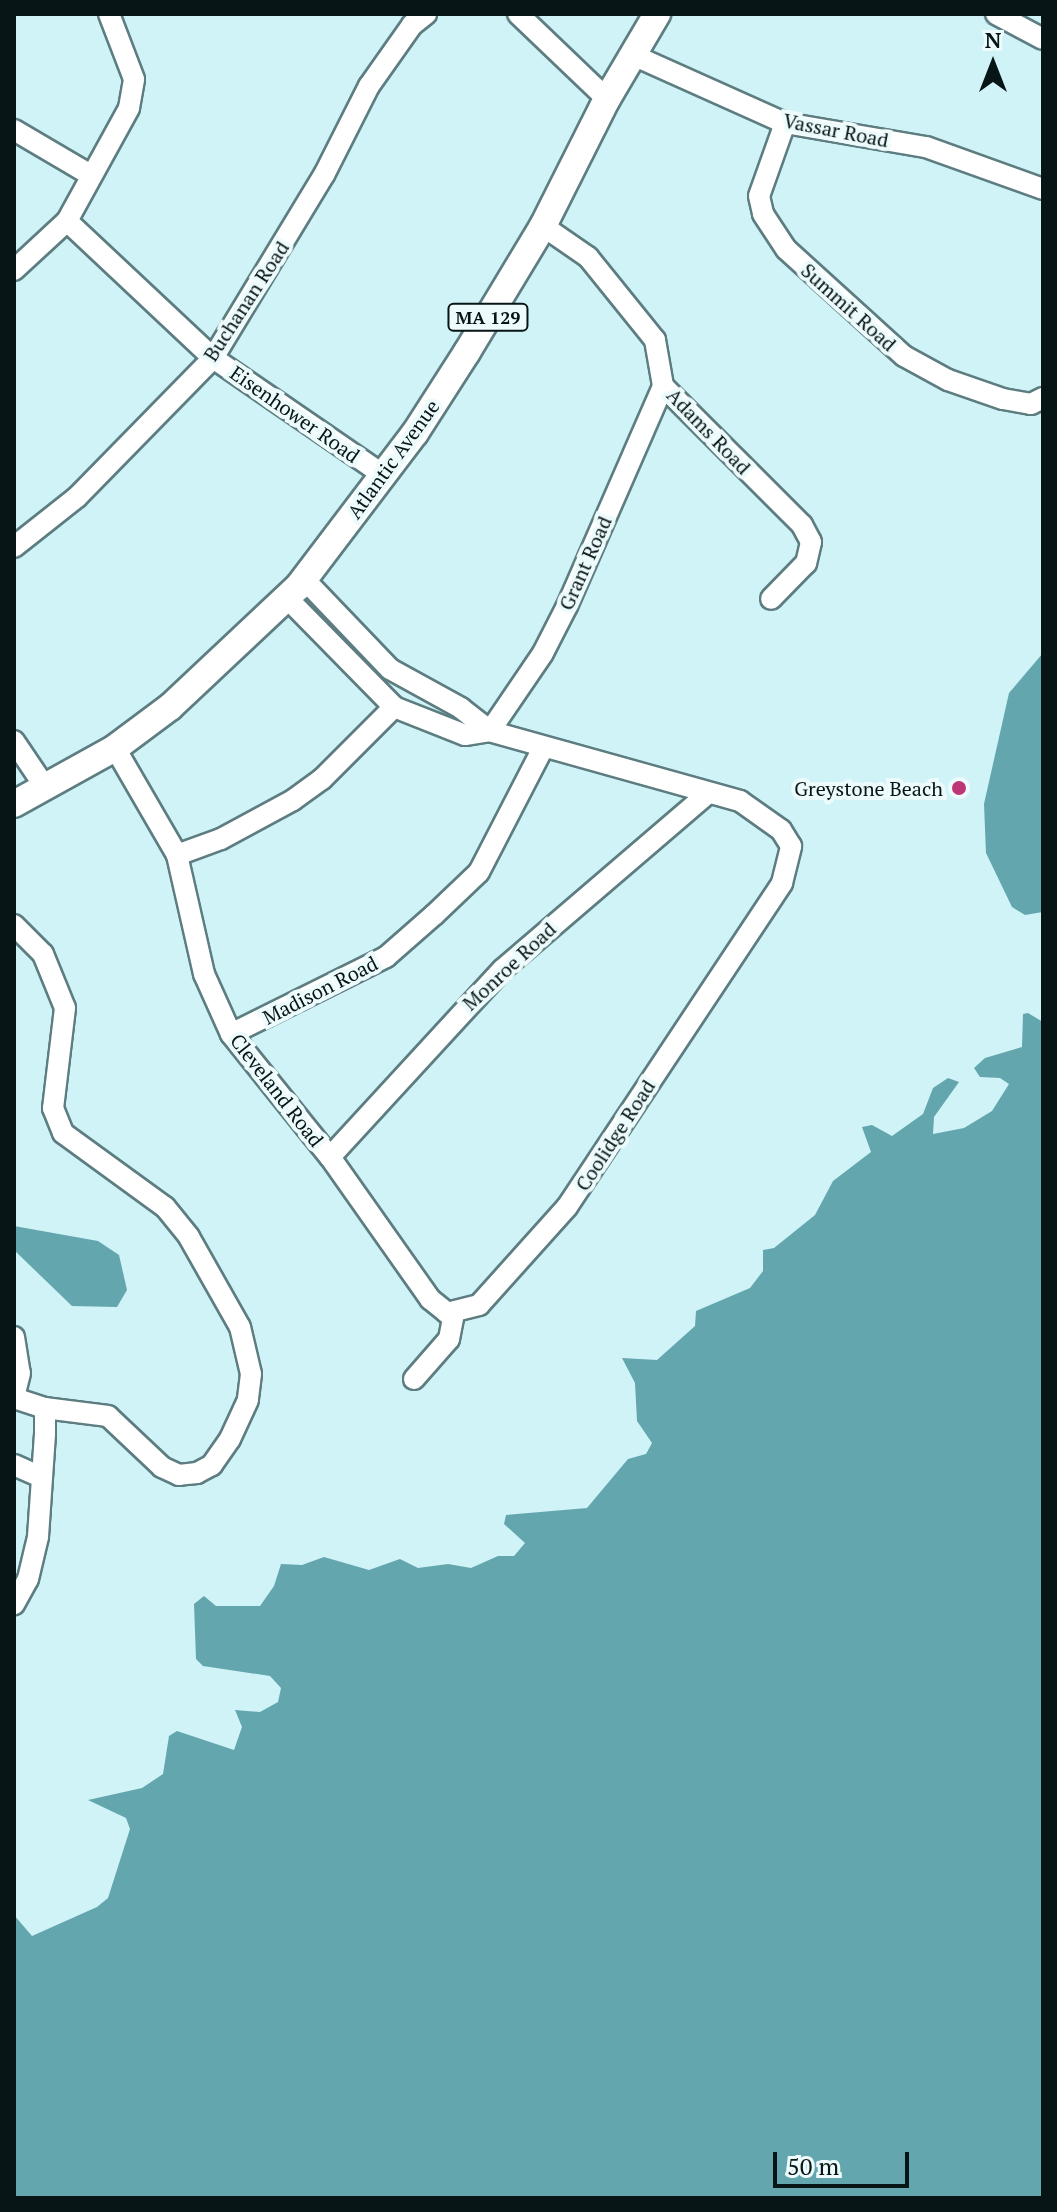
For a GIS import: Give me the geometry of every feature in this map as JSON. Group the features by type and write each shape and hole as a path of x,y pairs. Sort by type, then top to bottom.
{"main road":[{"name":"Atlantic Avenue","path":"14,804 115,748 212,672 295,589 383,475 467,352 543,226 607,99 657,14"}],"street":[{"path":"14,270 67,221 89,174 119,132 134,79 109,14"},
{"name":"Buchanan Road","path":"14,547 77,497 213,358 324,175 369,86 412,25 426,14"},
{"path":"518,14 607,99"},
{"path":"996,14 1043,39"},
{"name":"Vassar Road","path":"635,56 785,123 926,147 1043,189"},
{"name":"Summit Road","path":"785,123 759,196 763,214 786,249 904,356 948,380 1003,399 1031,404 1043,398"},
{"path":"14,130 89,174"},
{"name":"Eisenhower Road","path":"67,221 213,358 383,475"},
{"name":"Adams Road","path":"543,226 588,257 655,340 663,386 802,525 811,542 806,563 771,599"},
{"name":"Grant Road","path":"490,731 543,653 567,606 663,386"},
{"path":"295,589 394,707 465,735 490,731"},
{"path":"295,589 390,669 461,708 490,731 706,795"},
{"path":"177,855 221,839 293,800 322,779 394,707"},
{"path":"14,741 45,787"},
{"name":"Cleveland Road","path":"115,748 177,855 204,974 231,1034 330,1157 430,1299 454,1313"},
{"name":"Madison Road","path":"231,1034 386,957 434,915 479,872 543,748"},
{"name":"Coolidge Road","path":"454,1313 479,1305 567,1207 782,883 790,861 791,846 761,813 740,801 706,795"},
{"name":"Monroe Road","path":"330,1157 503,969 706,795"},
{"path":"14,925 43,954 65,1008 53,1108 63,1133 165,1207 189,1237 240,1327 251,1374 248,1400 235,1430 212,1465 197,1473 179,1475 162,1467 108,1416 45,1408 14,1398 20,1373 14,1337"},
{"path":"414,1379 449,1339 454,1313"},
{"path":"14,1604 28,1579 38,1537 45,1408"},
{"path":"14,1465 41,1477"}],"water":[{"path":"1043,653 1043,912 1025,915 1012,907 986,853 984,804 1009,693"},
{"path":"1028,1013 1043,1022 1043,2198 14,2198 14,1915 32,1936 97,1907 108,1898 130,1829 126,1818 88,1800 142,1788 163,1774 169,1736 177,1731 234,1750 242,1727 235,1710 260,1712 278,1702 281,1688 270,1676 203,1666 196,1659 194,1604 204,1596 216,1606 260,1606 274,1586 281,1564 302,1565 324,1557 369,1570 400,1559 418,1568 448,1564 471,1568 498,1556 514,1556 525,1543 504,1524 506,1515 587,1508 628,1459 646,1454 652,1443 637,1421 635,1383 622,1358 657,1360 695,1326 696,1311 750,1288 763,1271 763,1250 774,1248 815,1215 833,1181 871,1152 862,1127 872,1125 892,1136 923,1114 933,1088 948,1078 959,1082 934,1117 933,1134 964,1128 992,1111 1009,1084 1000,1078 980,1077 974,1068 985,1058 1022,1047 1023,1014"},
{"path":"14,1226 98,1241 119,1255 127,1290 117,1307 72,1306 14,1250"}],"place":[{"name":"Greystone Beach","path":"959,788"}]}
